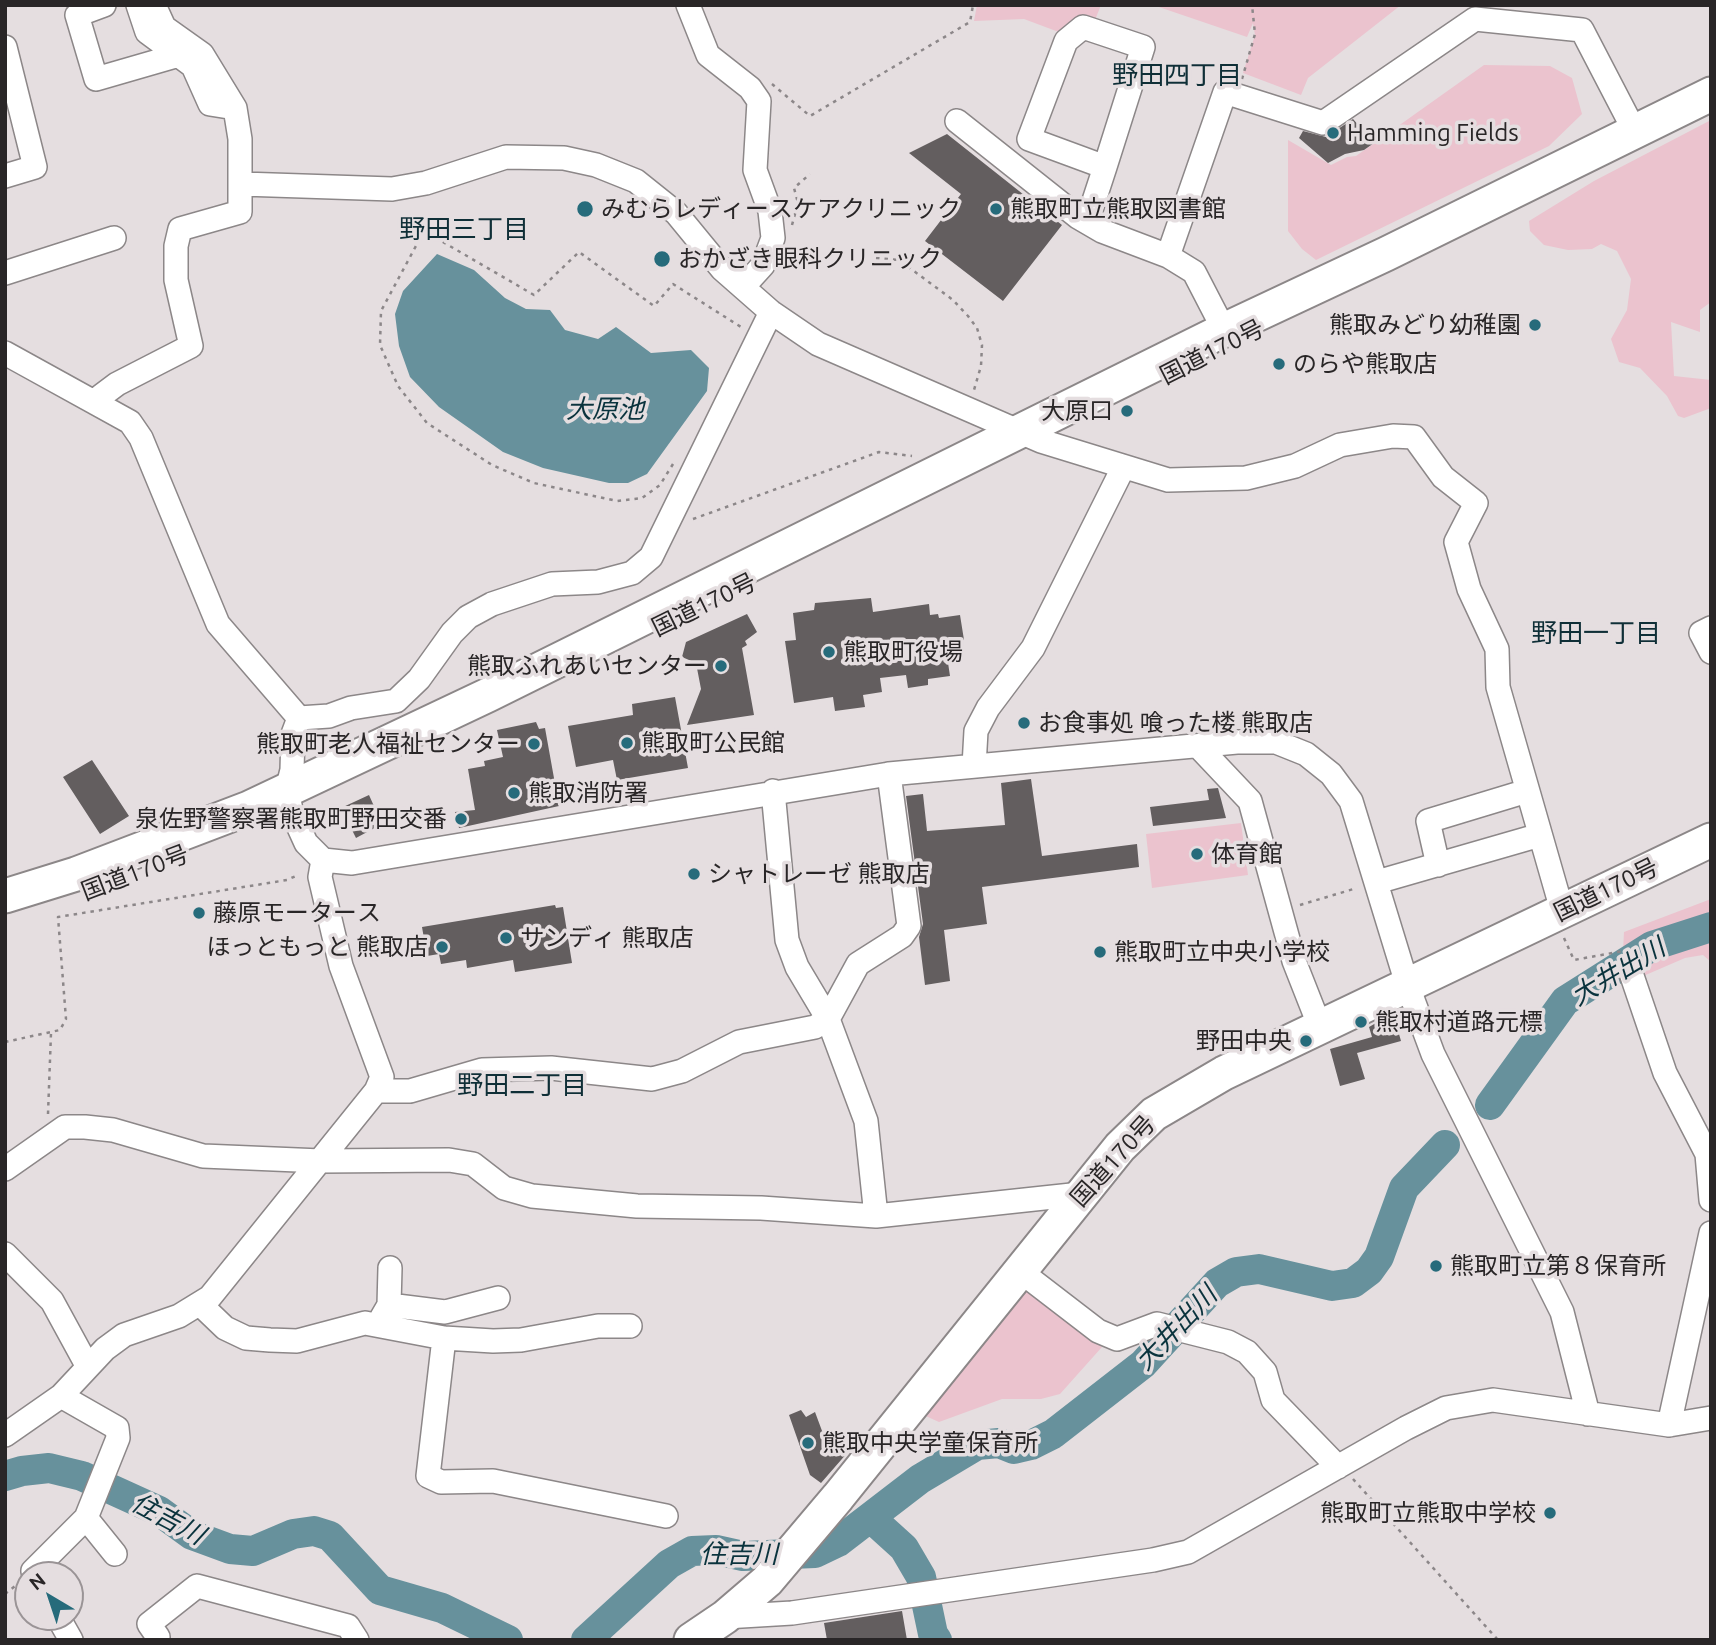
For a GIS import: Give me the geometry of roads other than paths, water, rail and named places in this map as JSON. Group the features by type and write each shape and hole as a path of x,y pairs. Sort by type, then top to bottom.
{"highway":[{"name":"国道170号","path":"5,918 189,853 488,695 935,475 1030,436 1224,330 1386,254 1711,93"},
{"name":"国道170号","path":"5,896 289,800 1324,294 1386,254"},
{"name":"国道170号","path":"691,1640 725,1617 767,1581 1137,1126 1189,1091 1711,840"}],"street":[{"path":"104,5 77,15 96,79 179,55"},
{"path":"138,5 147,32 194,66 211,104 235,108"},
{"path":"98,403 101,396 117,384 191,346 176,280 176,246 180,229 240,212 242,184 235,108 202,54 164,27 154,5"},
{"path":"688,5 708,55 750,88 759,101 755,170 771,211 773,238 763,265 743,288"},
{"path":"1168,256 1225,92 1323,123 1475,19 1582,30 1635,132"},
{"path":"1087,222 1105,167 1143,47 1083,27 1066,41 1029,139 1105,167"},
{"path":"5,176 35,167 7,60"},
{"path":"957,121 1087,222 1168,256 1194,272 1224,330"},
{"path":"242,184 392,189 426,183 506,158 564,158 596,165 636,181 676,213 722,269 771,312 818,344 1030,436 1123,468 1168,480 1246,478 1295,466 1340,445 1393,436 1414,437 1443,477 1476,503 1456,542 1469,589 1497,649 1498,687 1559,912"},
{"path":"5,273 114,238"},
{"path":"299,718 329,716 351,708 396,701 419,679 468,617 492,604 552,584 598,582 632,573 651,557 771,312"},
{"path":"5,353 130,422 141,438 218,624 299,718"},
{"path":"974,766 976,732 988,708 1032,648 1123,468"},
{"path":"1711,628 1702,632 1711,652"},
{"path":"299,718 293,734 289,800 306,843 323,860 352,863 773,791 889,774 1198,746 1276,742 1306,754 1331,774 1350,801 1407,984 1433,1054 1562,1312 1588,1414"},
{"path":"1198,746 1250,802 1294,961 1320,1027"},
{"path":"376,1091 410,1091 482,1070 551,1068 652,1079 682,1070 739,1042 815,1027 828,1018 859,964 902,936 909,926 889,774"},
{"path":"773,791 787,940 797,967 828,1018 866,1121 876,1216"},
{"path":"1438,864 1428,821 1527,791"},
{"path":"1377,882 1540,835"},
{"path":"5,1435 61,1396 124,1335 179,1316 206,1301 376,1091 382,1077 341,966 320,877 323,860"},
{"path":"1631,973 1665,1073 1707,1154 1711,1200"},
{"path":"5,1169 65,1127 113,1130 203,1156 321,1161 449,1160 473,1164 504,1188 563,1200 876,1216 1081,1194"},
{"path":"1670,1425 1711,1233"},
{"path":"5,1254 52,1301 88,1367"},
{"path":"377,1326 389,1305 390,1268"},
{"path":"1020,1272 1098,1331 1116,1339 1157,1324 1228,1342 1247,1352 1265,1372 1273,1400 1340,1466"},
{"path":"389,1305 444,1312 498,1298"},
{"path":"206,1301 225,1328 246,1338 297,1341 365,1323 444,1338 521,1340 598,1326 630,1326"},
{"path":"444,1338 428,1476 441,1482 493,1481 666,1516"},
{"path":"43,1561 86,1518 118,1438 117,1428 61,1396"},
{"path":"725,1617 792,1613 1153,1560 1188,1552 1446,1408 1493,1400 1670,1425 1711,1419"},
{"path":"86,1518 115,1554"},
{"path":"158,1637 149,1624 197,1586 348,1626 356,1640"}],"water":[{"name":"大原池","path":"437,254 474,270 505,298 526,309 550,310 565,330 598,339 616,327 651,353 691,350 709,368 707,391 647,474 628,483 609,483 543,468 503,452 439,407 410,377 399,346 395,314 403,291"}],"waterway":[{"name":"大井出川","path":"1490,1105 1565,1001 1652,946 1711,927"},
{"name":"大井出川","path":"586,1640 669,1564 692,1551 716,1550 743,1556 815,1553 838,1542 920,1479 977,1445 999,1443 1014,1449 1031,1445 1053,1434 1143,1364 1217,1283 1236,1272 1259,1269 1332,1286 1353,1283 1369,1271 1379,1257 1404,1188 1445,1145"},
{"name":"住吉川","path":"5,1476 49,1468 82,1476 159,1511 192,1535 230,1549 253,1551 293,1534 314,1531 330,1536 380,1590 442,1608 508,1640"},
{"path":"872,1519 904,1548 921,1577 933,1634 937,1640"}],"place":[{"name":"Hamming Fields","path":"1333,133"},
{"name":"みむらレディースケアクリニック","path":"585,209"},
{"name":"熊取町立熊取図書館","path":"996,209"},
{"name":"おかざき眼科クリニック","path":"662,259"},
{"name":"熊取みどり幼稚園","path":"1535,325"},
{"name":"のらや熊取店","path":"1279,364"},
{"name":"大原口","path":"1127,411"},
{"name":"熊取町役場","path":"829,652"},
{"name":"熊取ふれあいセンター","path":"721,666"},
{"name":"お食事処 喰った楼 熊取店","path":"1024,723"},
{"name":"熊取町公民館","path":"627,743"},
{"name":"熊取町老人福祉センター","path":"534,744"},
{"name":"熊取消防署","path":"514,793"},
{"name":"泉佐野警察署熊取町野田交番","path":"461,819"},
{"name":"体育館","path":"1197,854"},
{"name":"シャトレーゼ 熊取店","path":"694,874"},
{"name":"藤原モータース","path":"199,913"},
{"name":"サンディ 熊取店","path":"506,938"},
{"name":"ほっともっと 熊取店","path":"442,947"},
{"name":"熊取町立中央小学校","path":"1100,952"},
{"name":"熊取村道路元標","path":"1361,1022"},
{"name":"野田中央","path":"1306,1041"},
{"name":"熊取町立第８保育所","path":"1436,1266"},
{"name":"熊取中央学童保育所","path":"808,1443"},
{"name":"熊取町立熊取中学校","path":"1550,1513"}],"district":[{"name":"野田四丁目","path":"1177,75"},
{"name":"野田三丁目","path":"464,229"},
{"name":"野田一丁目","path":"1596,633"},
{"name":"野田二丁目","path":"522,1085"}]}
